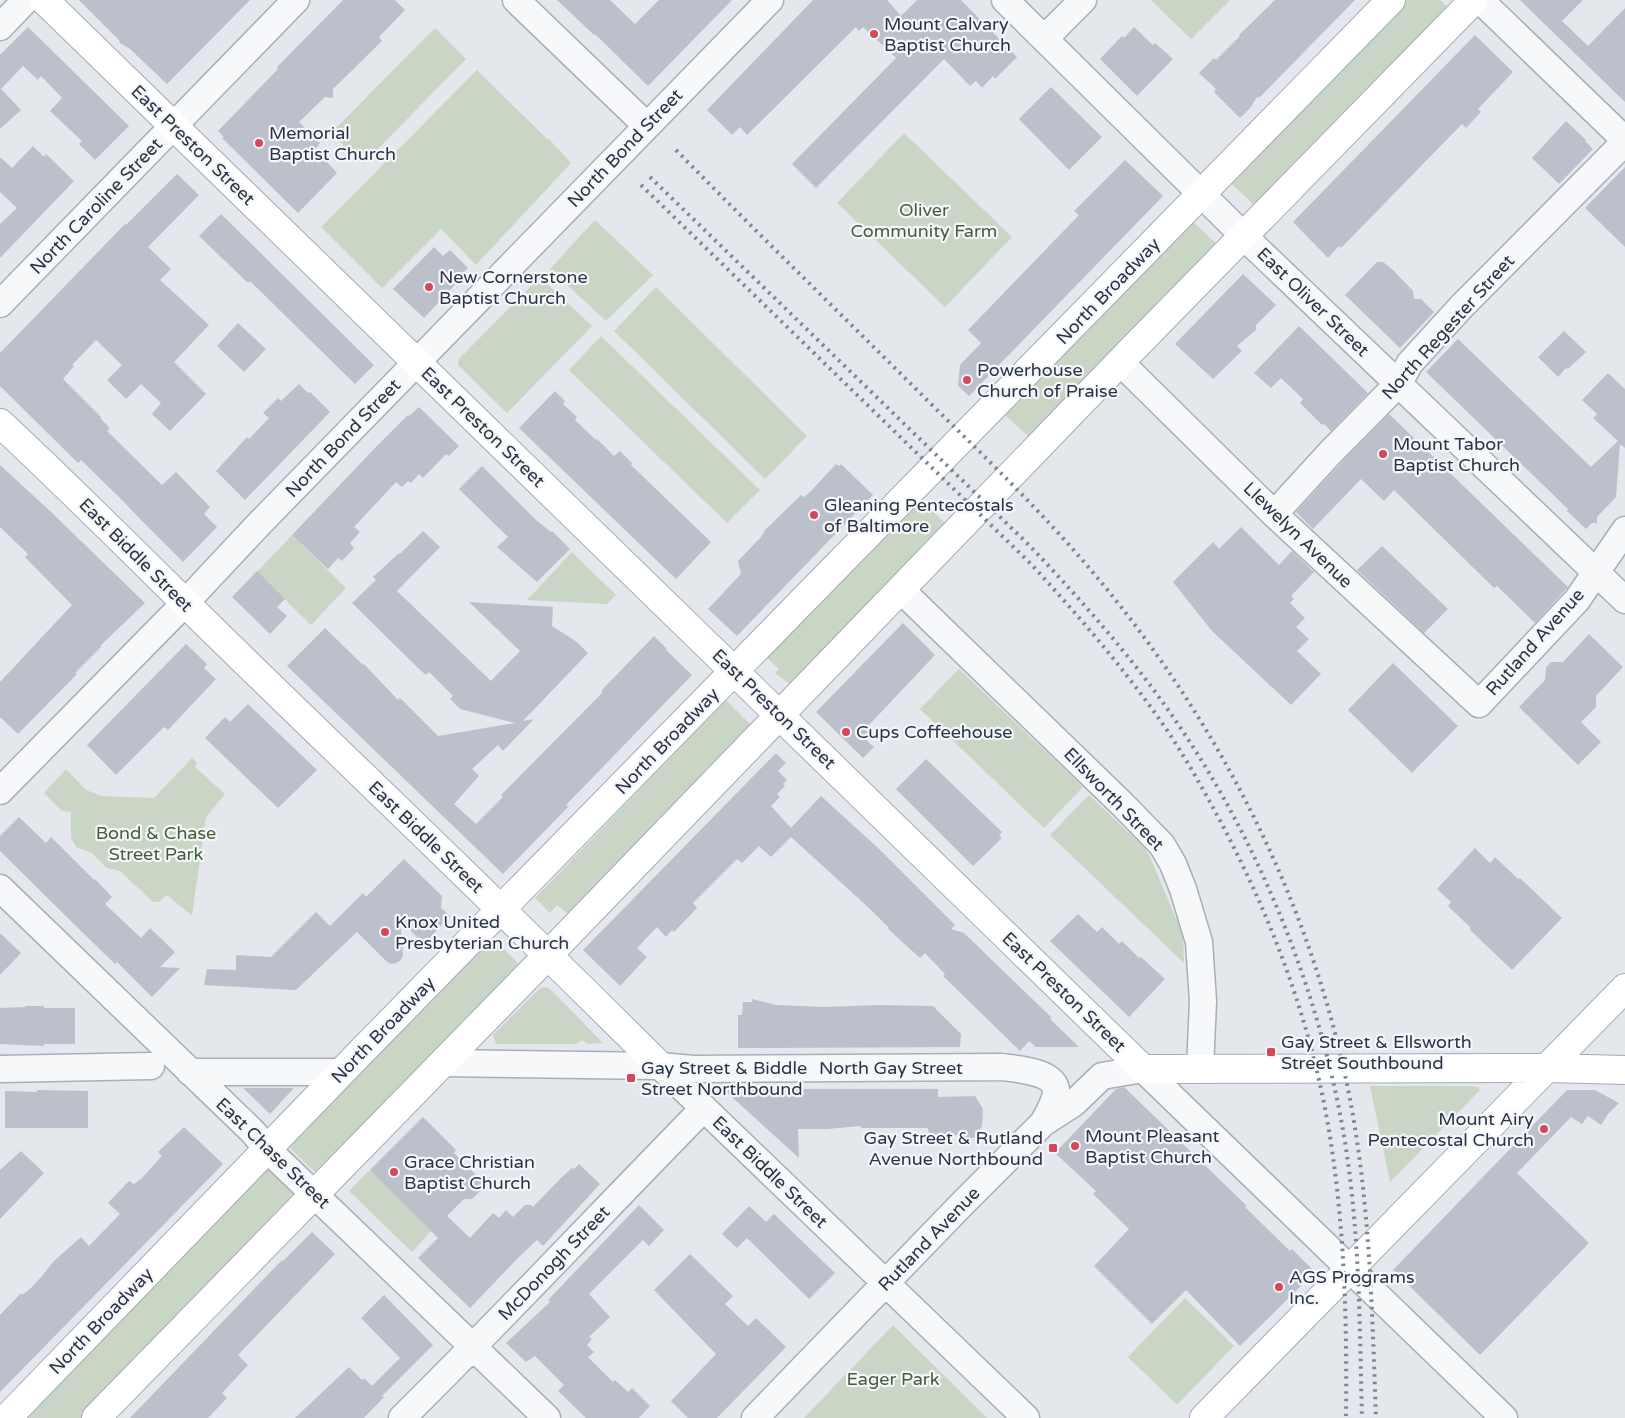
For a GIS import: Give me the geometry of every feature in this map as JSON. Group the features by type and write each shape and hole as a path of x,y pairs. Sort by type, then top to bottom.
{"main road":[{"name":"East Preston Street","path":"44,0 1143,1069"},
{"name":"North Broadway","path":"7,1418 501,909 1391,0"},
{"path":"96,1418 315,1195 1120,362 1474,0"},
{"name":"East Biddle Street","path":"0,423 65,484 660,1066"},
{"path":"1204,1418 1625,988"},
{"path":"1143,1069 1548,1068 1625,1070"}],"street":[{"path":"0,27 26,0"},
{"name":"North Caroline Street","path":"0,304 296,0"},
{"path":"516,0 647,126"},
{"name":"North Bond Street","path":"0,791 770,0"},
{"name":"East Oliver Street","path":"1005,0 1244,235 1625,600"},
{"path":"1045,38 1082,0"},
{"path":"1480,0 1625,141"},
{"name":"North Regester Street","path":"1274,514 1330,453 1398,384 1410,363 1462,306 1625,141"},
{"name":"Llewelyn Avenue","path":"1120,362 1274,514 1479,704"},
{"name":"Rutland Avenue","path":"1479,704 1577,600 1625,530"},
{"name":"Ellsworth Street","path":"901,590 1162,845 1173,864 1183,888 1199,942 1203,1009 1200,1069"},
{"name":"East Chase Street","path":"0,888 252,1132 267,1149 547,1418"},
{"name":"North Gay Street","path":"443,1063 660,1066 693,1069 1001,1067 1032,1071 1053,1082 1056,1091 1054,1103 1044,1123"},
{"path":"0,1069 151,1066"},
{"name":"East Biddle Street","path":"660,1066 1026,1418"},
{"name":"Rutland Avenue","path":"755,1418 962,1204 1044,1123 1074,1103 1102,1076 1143,1069"},
{"name":"East Preston Street","path":"1143,1069 1504,1418"},
{"path":"190,1072 342,1072"},
{"name":"McDonogh Street","path":"402,1418 474,1347 704,1108"}],"green space":[{"path":"1151,0 1230,0 1191,39"},
{"path":"1407,0 1440,0 1449,8 1257,208 1231,183"},
{"path":"435,28 466,59 363,164 331,133"},
{"path":"477,70 548,138 571,163 476,265 441,229 382,288 321,227"},
{"name":"Oliver Community Farm","path":"904,133 1012,237 945,307 837,203"},
{"path":"595,220 653,275 606,321 550,269"},
{"path":"1192,221 1218,245 1031,439 1005,415"},
{"path":"540,277 592,326 507,413 458,365 459,359"},
{"path":"656,287 807,436 765,479 614,331"},
{"path":"601,336 760,490 727,523 569,370"},
{"path":"920,499 947,525 791,685 775,673 779,669 766,657"},
{"path":"292,535 346,588 311,625 257,572"},
{"path":"572,552 616,595 607,604 527,600"},
{"path":"959,669 1083,787 1044,828 920,709"},
{"path":"726,700 751,725 568,914 557,905 550,913 535,898"},
{"name":"Bond & Chase Street Park","path":"192,758 197,763 195,767 225,794 206,817 192,916 167,895 159,902 153,902 120,871 107,868 92,853 76,847 71,838 71,812 62,811 44,793 66,769 86,790 101,796 154,798"},
{"path":"1089,795 1144,847 1150,857 1183,935 1184,963 1050,835"},
{"path":"492,937 521,966 318,1175 288,1146"},
{"path":"545,987 550,989 603,1043 588,1044 582,1040 576,1044 496,1044 493,1035 539,989"},
{"path":"1370,1086 1470,1086 1478,1087 1480,1090 1390,1182"},
{"path":"266,1168 297,1198 81,1418 21,1418"},
{"path":"370,1170 431,1231 412,1252 349,1191"},
{"path":"1185,1298 1234,1346 1177,1405 1128,1357"},
{"name":"Eager Park","path":"893,1325 987,1418 804,1418"}],"building":[{"path":"79,0 250,0 167,84 130,49 120,43"},
{"path":"343,0 395,0 405,10 379,37 382,41 333,89 333,98 325,97 299,122 320,143 315,149 337,173 298,213 222,138 224,137 218,131"},
{"path":"557,0 610,0 635,24 659,0 732,0 648,86"},
{"path":"813,0 887,0 901,16 917,0 961,0 1017,57 995,79 993,76 982,88 976,81 970,86 944,59 816,188 792,164 896,58 863,27 859,31 856,27 747,135 740,127 732,135 707,110"},
{"path":"1275,0 1355,0 1259,98 1257,97 1240,118 1214,92 1216,89 1199,73 1214,58 1216,60"},
{"path":"1520,0 1583,0 1562,21 1588,46 1625,8 1625,102"},
{"path":"28,27 129,126 95,160 79,144 82,141 50,111 62,98 41,76 38,80 23,66 1,89 21,110 0,129 0,55"},
{"path":"1134,27 1153,45 1155,43 1173,59 1137,96 1100,59 1122,36 1124,38"},
{"path":"1475,35 1513,72 1478,109 1481,112 1466,128 1462,124 1341,248 1339,246 1328,258 1293,222"},
{"path":"1051,87 1102,137 1069,170 1019,119"},
{"path":"1566,121 1593,149 1559,184 1532,158"},
{"path":"33,146 44,157 46,154 74,181 0,258 0,224 17,208 0,192 0,157 12,168"},
{"path":"1125,160 1163,196 969,396 958,386 960,365 981,343 968,330 1079,215 1074,211"},
{"path":"1625,167 1625,247 1585,208"},
{"path":"177,174 199,195 148,247 171,269 160,280 209,325 174,362 206,394 170,431 152,414 161,403 141,384 126,399 107,380 122,365 96,340 72,365 74,366 63,379 101,417 110,428 107,431 162,485 176,472 210,507 204,514 217,527 183,562 81,460 78,463 0,386 0,353 125,224"},
{"path":"221,214 374,365 355,384 250,281 248,283 199,236"},
{"path":"434,247 443,256 450,250 468,268 462,274 464,275 424,318 393,289"},
{"path":"1377,262 1383,262 1393,270 1413,291 1414,299 1421,299 1434,312 1400,348 1345,295"},
{"path":"1243,274 1276,305 1256,325 1256,330 1237,346 1242,351 1213,379 1175,344"},
{"path":"238,323 266,349 244,372 217,346"},
{"path":"1299,326 1368,393 1331,431 1324,424 1322,425 1300,403 1303,399 1281,378 1271,388 1254,373"},
{"path":"1564,331 1586,352 1558,377 1538,357"},
{"path":"1458,339 1591,467 1618,441 1593,418 1597,414 1582,400 1608,373 1625,389 1625,448 1620,444 1616,497 1597,517 1597,523 1592,523 1586,529 1567,511 1568,509 1426,372"},
{"path":"299,384 330,412 245,500 216,471 247,437 249,439 269,418 263,413 278,398 281,401"},
{"path":"555,391 565,401 563,404 577,417 575,420 614,456 620,451 632,463 631,465 711,542 676,579 519,428"},
{"path":"419,407 459,446 449,456 446,454 423,478 419,474 411,483 408,481 402,487 396,482 354,527 360,532 350,543 354,548 342,561 338,558 328,569 292,535 374,449 408,415"},
{"path":"1389,414 1568,587 1535,623 1497,586 1494,588 1394,490 1384,501 1361,479 1313,529 1296,512"},
{"path":"836,464 839,466 841,464 873,495 737,636 708,609 741,574 738,561 761,537 765,530 801,495 804,497 810,492"},
{"path":"0,465 145,603 100,646 75,673 77,674 18,734 0,717 0,682 72,605 25,557 28,554 0,527"},
{"path":"482,466 536,520 552,531 570,549 537,582 497,547 508,537 459,489"},
{"path":"1241,527 1279,565 1292,551 1314,572 1291,596 1294,599 1290,603 1305,618 1296,627 1309,639 1297,651 1321,674 1291,705 1212,631 1173,582 1213,542 1219,549"},
{"path":"423,531 440,547 397,591 491,681 520,651 469,602 553,607 552,626 577,642 588,653 523,721 534,719 503,751 498,745 472,769 479,776 454,804 476,824 503,797 501,795 603,692 601,691 654,636 692,675 566,805 568,807 503,874 287,666 325,628 364,664 398,700 400,698 438,736 515,723 460,709 450,699 453,696 429,672 426,675 418,668 352,603 376,580 373,577"},
{"path":"1382,546 1448,609 1424,633 1357,570"},
{"path":"257,571 285,599 277,607 287,616 270,634 232,597"},
{"path":"903,623 935,655 868,726 872,729 864,738 874,747 863,758 816,712"},
{"path":"1589,634 1623,667 1596,696 1596,707 1581,722 1601,742 1578,765 1519,707 1545,680 1546,667 1551,662 1563,662"},
{"path":"186,644 207,664 204,668 216,679 168,730 164,727 116,775 87,745"},
{"path":"1393,663 1458,726 1412,773 1348,710"},
{"path":"248,704 317,770 278,808 205,738 225,717 230,722"},
{"path":"776,753 786,763 778,771 787,780 783,784 785,786 777,794 780,797 771,806 791,828 821,796 878,848 955,925 951,929 964,933 1052,1018 1050,1019 1079,1047 1036,1047 1029,1041 1020,1051 943,976 945,974 925,953 920,958 888,929 869,908 791,837 771,857 759,846 742,863 737,859 693,903 697,908 674,932 672,930 666,937 657,927 637,948 647,957 620,986 583,950"},
{"path":"926,759 1002,832 999,835 1002,838 973,866 896,789"},
{"path":"19,817 46,843 51,837 95,879 112,897 105,904 141,938 150,928 175,952 160,967 180,968 152,997 117,962 115,964 0,851 0,836"},
{"path":"1475,848 1490,863 1495,857 1562,918 1512,970 1470,930 1471,928 1448,906 1451,902 1437,889"},
{"path":"404,859 442,896 441,908 450,916 424,944 400,920 403,955 401,960 391,964 387,962 357,932 296,990 204,985 207,969 236,970 236,955 271,957 316,912 330,926 363,893 366,897"},
{"path":"1078,914 1097,932 1102,927 1119,944 1122,941 1165,979 1129,1017 1050,941"},
{"path":"0,933 21,953 0,975"},
{"path":"752,999 776,1005 824,1007 933,1006 961,1034 960,1047 738,1048 738,1015 742,1015 743,1002 752,1002"},
{"path":"25,1006 75,1008 75,1044 44,1044 44,1046 0,1044 0,1008"},
{"path":"1124,1087 1247,1206 1245,1207 1290,1251 1292,1249 1315,1272 1240,1346 1186,1290 1152,1324 1094,1266 1129,1229 1093,1194 1096,1191 1055,1153 1116,1089"},
{"path":"243,1088 294,1088 270,1114"},
{"path":"723,1089 938,1089 938,1097 975,1096 983,1109 982,1126 974,1138 960,1138 960,1135 929,1136 928,1128 861,1128 861,1126 798,1129 799,1158"},
{"path":"37,1090 88,1091 88,1128 5,1128 5,1091 37,1092"},
{"path":"1567,1090 1595,1090 1619,1103 1608,1114 1601,1125 1588,1116 1582,1124 1571,1117 1517,1173 1589,1243 1480,1355 1393,1270"},
{"path":"423,1117 456,1150 454,1153 486,1185 472,1199 464,1199 447,1216 470,1238 493,1213 499,1218 506,1210 513,1217 525,1205 533,1207 562,1177 579,1164 600,1184 543,1246 537,1240 470,1308 418,1258 438,1238 370,1170"},
{"path":"184,1127 223,1164 0,1392 0,1315 21,1293 22,1295 30,1289 54,1261 81,1237 89,1246 120,1214 108,1203 129,1181 134,1184 142,1178 162,1156 158,1152"},
{"path":"21,1151 44,1173 0,1219 0,1170"},
{"path":"639,1205 664,1230 649,1246 643,1240 589,1294 610,1317 589,1337 592,1339 587,1345 594,1352 588,1357 613,1382 615,1380 628,1392 632,1388 650,1406 639,1418 586,1418 558,1391 564,1385 535,1356 526,1362 506,1343 550,1302 548,1300"},
{"path":"749,1206 766,1222 774,1214 835,1273 809,1299 747,1238 737,1248 722,1234"},
{"path":"312,1232 335,1254 238,1355 248,1365 222,1393 227,1398 208,1418 130,1418 282,1260"},
{"path":"690,1254 733,1296 725,1304 748,1326 756,1318 786,1347 717,1418 688,1418 671,1401 716,1354 654,1290"},
{"path":"384,1295 433,1345 382,1396 384,1397 364,1418 295,1418 349,1367 362,1380 364,1378 372,1386 400,1358 361,1318"}],"railway":[{"path":"676,150 993,465 1056,531 1096,576 1141,633 1221,755 1255,819 1285,885 1311,953 1332,1023 1349,1094 1362,1175 1366,1215 1376,1418"},
{"path":"650,177 1031,547 1086,607 1138,670 1171,714 1206,768 1239,826 1268,886 1293,948 1315,1012 1332,1077 1345,1142 1353,1206 1357,1259 1362,1418"},
{"path":"641,185 1031,564 1130,679 1168,731 1196,778 1237,853 1256,894 1289,977 1315,1062 1332,1150 1340,1216 1345,1317 1346,1418"}],"place":[{"name":"Mount Calvary Baptist Church","path":"874,34"},
{"name":"Memorial Baptist Church","path":"259,143"},
{"name":"New Cornerstone Baptist Church","path":"429,287"},
{"name":"Powerhouse Church of Praise","path":"967,380"},
{"name":"Mount Tabor Baptist Church","path":"1383,454"},
{"name":"Gleaning Pentecostals of Baltimore","path":"814,515"},
{"name":"Cups Coffeehouse","path":"846,732"},
{"name":"Knox United Presbyterian Church","path":"385,932"},
{"name":"Gay Street & Ellsworth Street Southbound","path":"1271,1052"},
{"name":"Gay Street & Biddle Street Northbound","path":"631,1078"},
{"name":"Mount Airy Pentecostal Church","path":"1544,1129"},
{"name":"Mount Pleasant Baptist Church","path":"1075,1146"},
{"name":"Gay Street & Rutland Avenue Northbound","path":"1053,1148"},
{"name":"Grace Christian Baptist Church","path":"394,1172"},
{"name":"AGS Programs Inc.","path":"1279,1287"}]}
